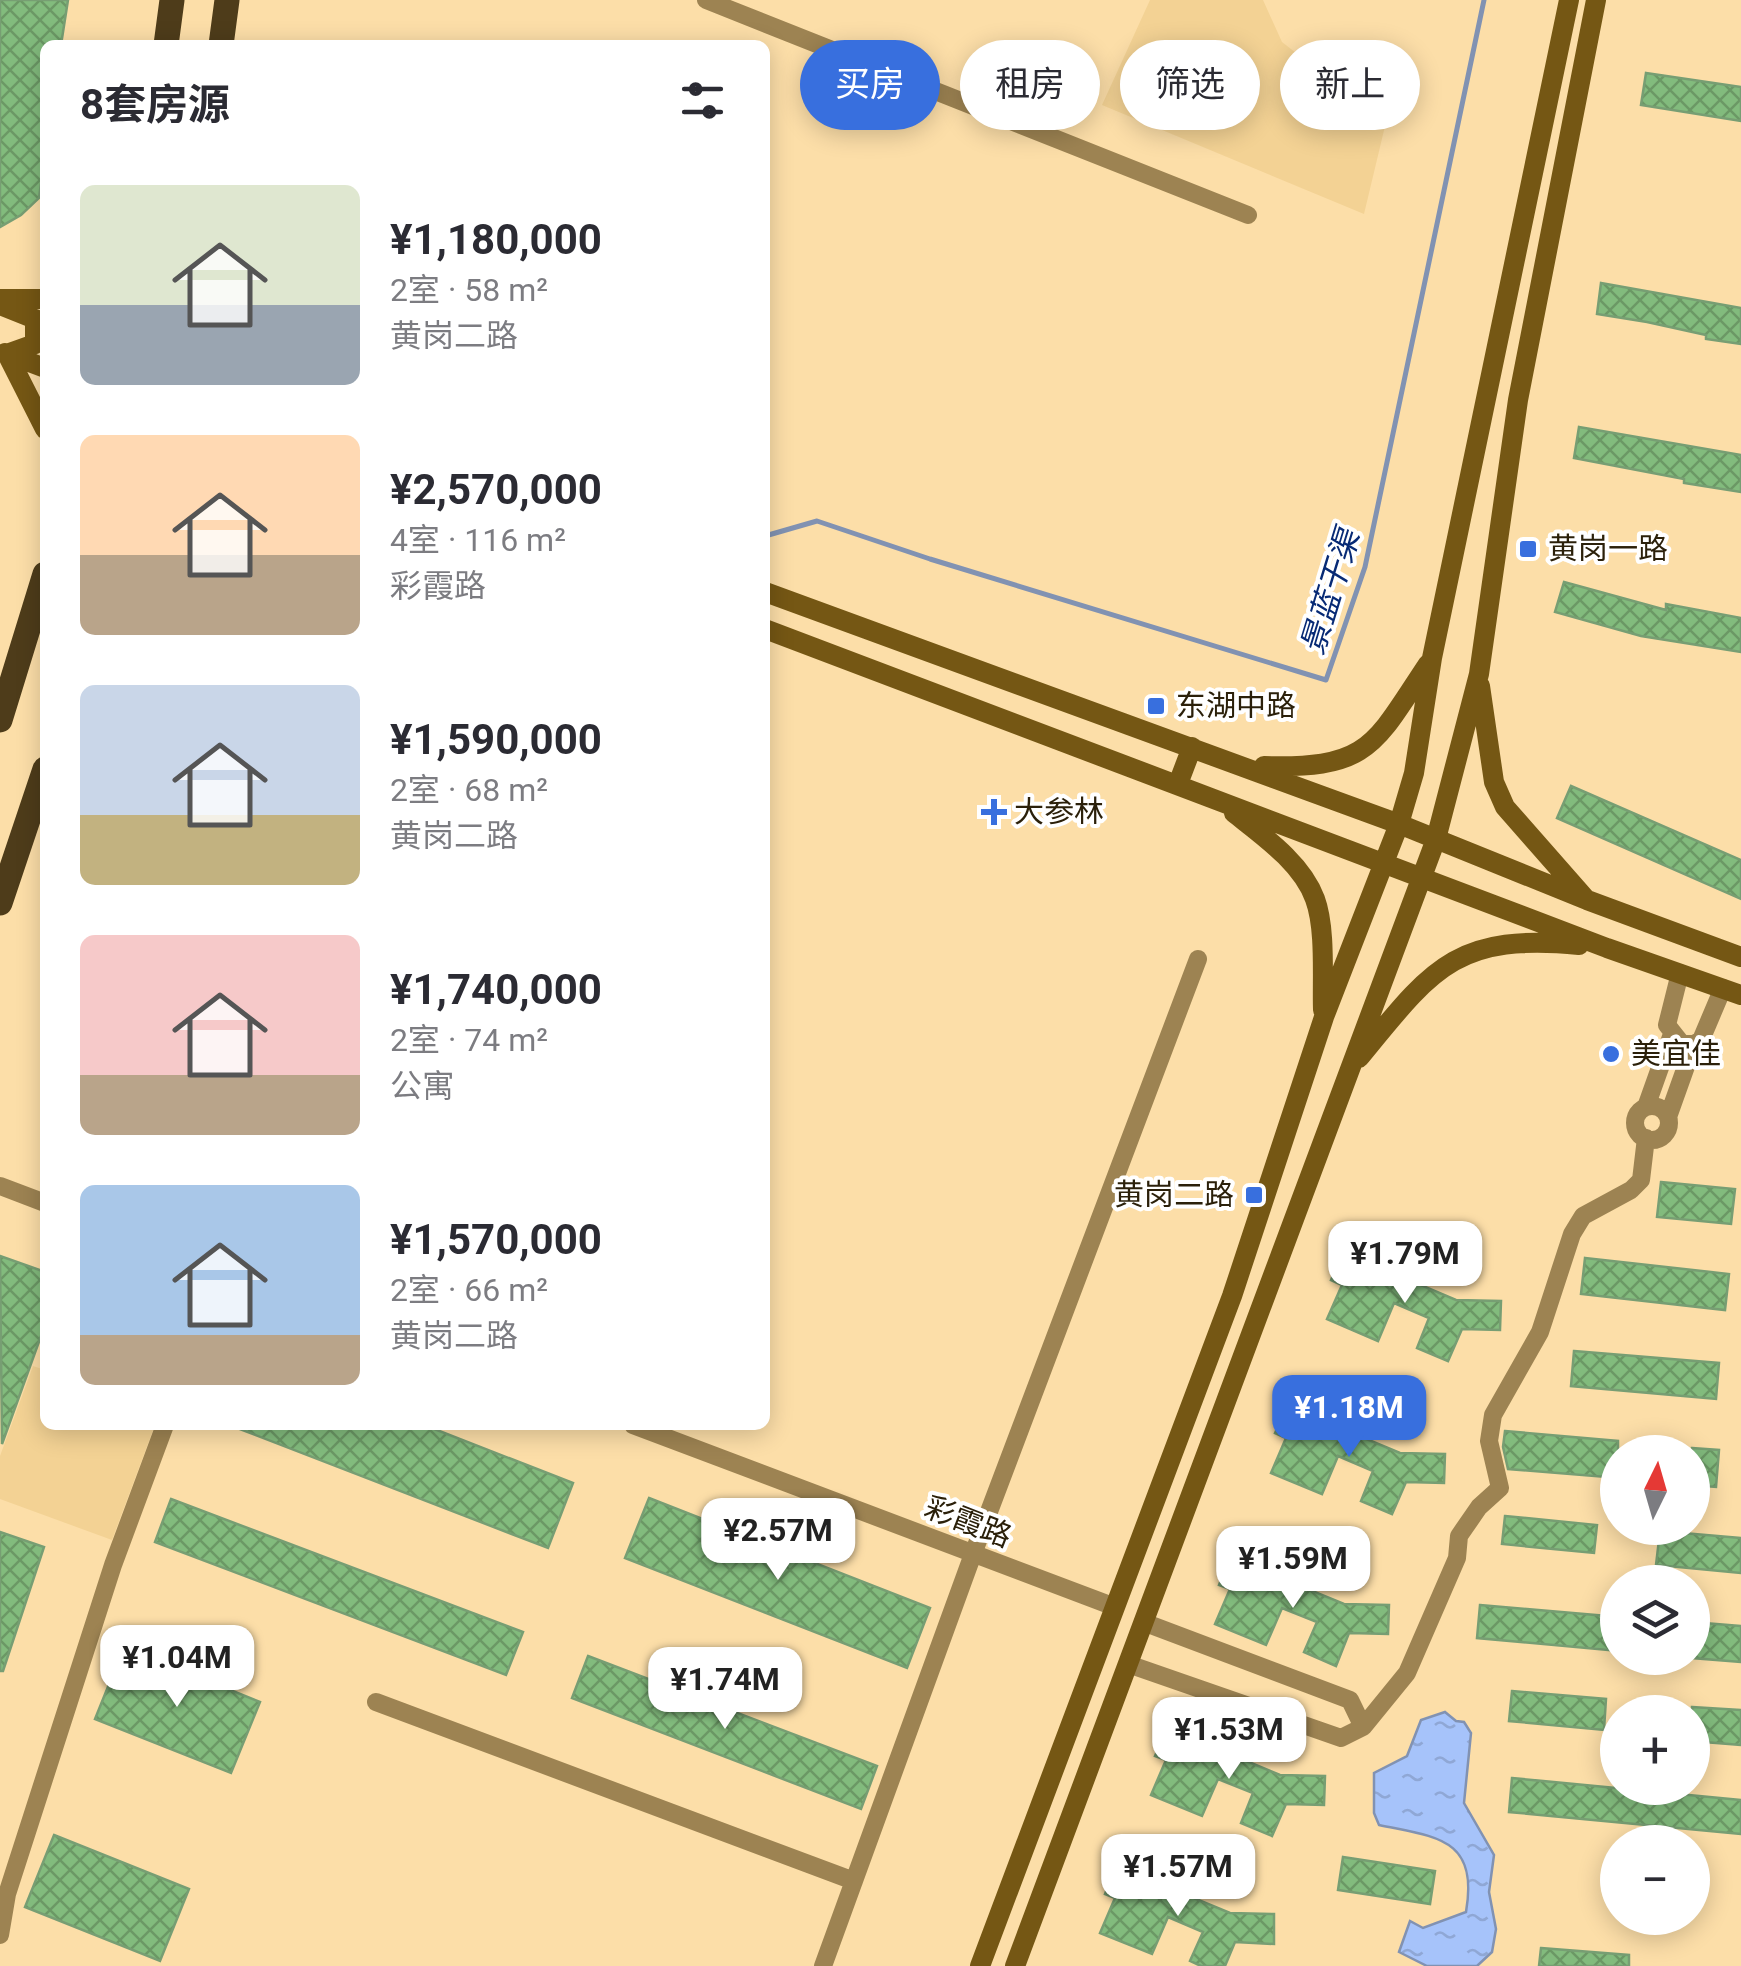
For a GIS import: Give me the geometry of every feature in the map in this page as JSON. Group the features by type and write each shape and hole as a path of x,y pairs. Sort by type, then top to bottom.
{"main road":[{"path":"167,40 172,0"},
{"path":"222,40 227,0"},
{"path":"980,1966 1232,1296 1324,1017 1399,824 1414,773 1432,658 1569,0"},
{"path":"1016,1966 1436,839 1478,674 1518,400 1596,0"},
{"path":"0,302 40,313"},
{"path":"4,352 35,344 40,323"},
{"path":"4,352 40,366"},
{"path":"4,352 40,420"},
{"path":"0,720 40,590"},
{"path":"770,594 1399,824 1741,957"},
{"path":"770,631 1606,948 1732,991"},
{"path":"1243,766 1313,766 1355,755 1376,741 1432,658"},
{"path":"1478,674 1494,782 1505,807 1587,900"},
{"path":"1178,784 1192,747"},
{"path":"0,903 40,784"},
{"path":"1217,800 1285,856 1315,898 1324,1017"},
{"path":"1640,959 1651,924"},
{"path":"1348,1071 1424,982 1466,953 1506,943 1541,941 1606,948"}],"street":[{"path":"706,0 1248,215"},
{"path":"823,1966 973,1554 1198,960"},
{"path":"1680,973 1668,1014 1672,1034 1646,1107 1635,1124 1639,1134 1646,1138 1655,1139 1664,1133 1694,1044 1732,991"},
{"path":"1672,1034 1682,1044 1694,1044"},
{"path":"1646,1107 1662,1109 1668,1118"},
{"path":"1128,1664 1341,1738 1363,1726 1406,1673 1458,1558 1459,1536 1479,1507 1500,1488 1489,1441 1492,1415 1540,1332 1572,1234 1583,1216 1631,1190 1640,1180 1646,1138"},
{"path":"0,1186 40,1200"},
{"path":"0,1935 7,1894 113,1566 163,1430"},
{"name":"彩霞路","path":"646,1430 1115,1607"},
{"path":"1143,1622 1350,1700 1363,1726"},
{"path":"376,1702 854,1881"}],"shaded area":[{"path":"1150,0 1263,0 1281,40 1280,130 1384,130 1364,214 1162,130 1260,130 1260,40 1132,40"},
{"path":"1120,66 1120,112 1102,105"},
{"path":"33,1366 40,1368 40,1430 153,1430 112,1540 0,1499 0,1456"}],"water":[{"path":"1445,1712 1464,1722 1471,1733 1464,1803 1494,1855 1489,1892 1496,1929 1492,1952 1477,1966 1427,1966 1399,1952 1410,1921 1423,1928 1466,1912 1466,1868 1448,1845 1418,1833 1379,1825 1374,1813 1374,1773 1407,1756 1421,1720"}],"building":[{"path":"0,0 68,0 62,40 40,40 39,198 0,227"},
{"path":"1646,73 1741,87 1741,121 1641,105"},
{"path":"1601,283 1741,308 1741,344 1597,314"},
{"path":"1579,427 1741,455 1741,492 1574,458"},
{"path":"1564,582 1666,610 1666,604 1741,618 1741,652 1641,636 1555,612"},
{"path":"1571,786 1741,860 1741,899 1557,818"},
{"path":"1661,1182 1735,1189 1731,1224 1657,1217"},
{"path":"1343,1252 1456,1300 1501,1301 1500,1330 1462,1329 1448,1361 1417,1348 1429,1318 1394,1303 1378,1341 1327,1319 1342,1285 1331,1280"},
{"path":"0,1256 40,1270 40,1339 2,1444"},
{"path":"1585,1258 1729,1274 1725,1310 1581,1294"},
{"path":"1574,1351 1719,1363 1716,1399 1571,1386"},
{"path":"1287,1406 1400,1453 1445,1454 1444,1483 1406,1482 1392,1514 1361,1501 1373,1471 1338,1456 1322,1494 1271,1473 1286,1438 1275,1433"},
{"path":"242,1430 437,1430 573,1483 548,1548"},
{"path":"1505,1431 1600,1439 1600,1477 1508,1469 1503,1447"},
{"path":"1710,1449 1719,1450 1716,1487 1710,1486"},
{"path":"649,1498 930,1608 907,1668 625,1558"},
{"path":"171,1499 523,1632 506,1675 155,1542"},
{"path":"1505,1516 1597,1525 1594,1553 1502,1544"},
{"path":"0,1532 44,1547 3,1671 0,1671"},
{"path":"1710,1535 1741,1538 1741,1573 1710,1570 1710,1565 1656,1565 1658,1545 1710,1545"},
{"path":"1230,1557 1344,1604 1389,1605 1388,1634 1349,1633 1336,1666 1304,1652 1317,1622 1282,1608 1266,1645 1215,1624 1230,1589 1219,1585"},
{"path":"1480,1605 1600,1615 1600,1649 1477,1638"},
{"path":"1710,1623 1741,1626 1741,1662 1710,1659"},
{"path":"124,1647 260,1702 231,1773 95,1719"},
{"path":"588,1656 877,1766 861,1809 572,1698"},
{"path":"1512,1691 1600,1698 1600,1730 1509,1721"},
{"path":"1710,1708 1741,1710 1741,1745 1710,1742"},
{"path":"1167,1728 1280,1775 1325,1776 1324,1805 1286,1804 1272,1836 1241,1823 1253,1793 1218,1779 1202,1816 1151,1795 1166,1760 1155,1756"},
{"path":"1512,1778 1600,1786 1600,1805 1710,1805 1710,1797 1741,1800 1741,1834 1710,1831 1710,1825 1646,1825 1509,1812"},
{"path":"54,1835 189,1889 160,1961 25,1907"},
{"path":"1343,1857 1435,1871 1430,1904 1338,1890"},
{"path":"1116,1866 1230,1913 1274,1914 1274,1944 1235,1942 1225,1966 1201,1966 1190,1961 1203,1932 1168,1917 1152,1954 1100,1933 1115,1898 1105,1894"},
{"path":"1541,1948 1629,1955 1629,1966 1539,1966"}],"waterway":[{"name":"景蓝干渠","path":"770,535 817,521 1326,680 1365,567 1484,0"}],"place":[{"name":"黄岗一路","path":"1528,549"},
{"name":"东湖中路","path":"1156,706"},
{"name":"大参林","path":"994,812"},
{"name":"美宜佳","path":"1611,1054"},
{"name":"黄岗二路","path":"1254,1195"}]}
